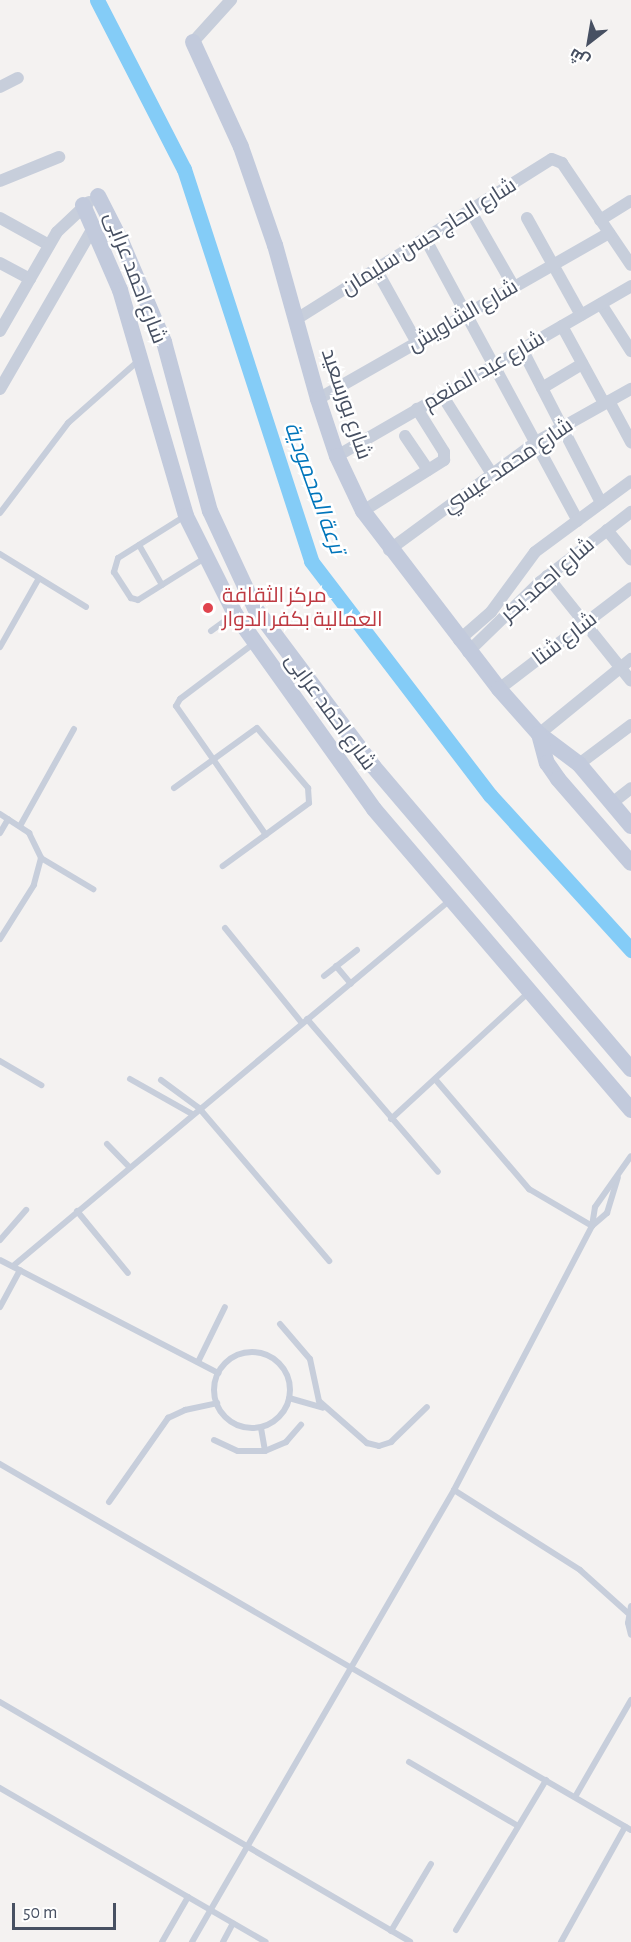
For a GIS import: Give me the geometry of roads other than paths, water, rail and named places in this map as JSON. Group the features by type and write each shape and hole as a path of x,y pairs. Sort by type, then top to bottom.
{"main road":[{"name":"شارع بورسعيد","path":"194,42 241,147 275,245 318,399 337,456 363,511 389,550 499,689 539,734 579,764 631,826"},
{"name":"شارع احمد عرابى","path":"90,201 94,226 120,290 142,358 186,516 235,614 345,772 527,994 631,1110"},
{"name":"شارع احمد عرابى","path":"90,201 139,283 164,342 210,511 255,608 373,766 631,1069"},
{"path":"120,290 139,283"},
{"name":"شارع بورسعيد","path":"539,734 548,763 558,779 631,863"}],"street":[{"path":"194,42 231,0"},
{"path":"0,87 18,78"},
{"path":"0,181 59,157"},
{"name":"شارع الحاج حسن سليمان","path":"295,320 377,271 552,159 562,163 600,220"},
{"path":"0,331 5,310 30,279 49,245 90,201"},
{"path":"631,201 600,220 631,265"},
{"path":"471,212 514,287"},
{"path":"0,218 49,245"},
{"path":"527,218 581,315"},
{"path":"0,389 94,226"},
{"name":"شارع الشاويش","path":"318,399 609,233"},
{"path":"426,240 578,521"},
{"path":"0,263 30,279"},
{"path":"377,271 417,343"},
{"name":"شارع عبد المنعم","path":"337,456 631,286"},
{"path":"601,304 631,351"},
{"path":"562,326 582,364 631,442"},
{"path":"522,349 601,503"},
{"path":"542,388 582,364"},
{"name":"شارع محمد عيسي","path":"389,550 536,442 631,389"},
{"path":"442,395 492,474"},
{"path":"363,511 444,460 444,452 417,409"},
{"path":"405,436 428,470"},
{"name":"شارع احمد بكر","path":"464,646 535,552 631,481"},
{"name":"شارع احمد بكر","path":"464,646 543,579 631,512"},
{"path":"607,530 631,560"},
{"path":"522,567 543,579 585,623 631,681"},
{"path":"512,583 526,594"},
{"name":"شارع شتا","path":"499,689 631,588"},
{"path":"539,734 631,659"},
{"path":"579,764 631,725"},
{"path":"612,802 631,788"}],"lane":[{"path":"0,513 68,423 142,358"},
{"path":"186,516 115,560 114,572 133,600 205,558"},
{"path":"139,545 162,585"},
{"path":"0,554 86,607"},
{"path":"0,647 39,578"},
{"path":"211,631 235,614"},
{"path":"254,644 177,702 179,715 266,834"},
{"path":"174,788 257,728 264,732 308,789 309,803 223,866"},
{"path":"20,826 74,729"},
{"path":"0,814 20,826 37,844 41,858 34,885 0,939"},
{"path":"0,833 8,819"},
{"path":"41,858 93,889"},
{"path":"13,1266 450,900"},
{"path":"225,928 438,1172"},
{"path":"324,976 357,950"},
{"path":"336,966 351,984"},
{"path":"392,1119 527,994"},
{"path":"0,1061 41,1084"},
{"path":"130,1079 192,1114"},
{"path":"435,1079 528,1189 592,1226"},
{"path":"161,1080 199,1108 329,1261"},
{"path":"107,1144 129,1167"},
{"path":"192,1942 454,1490 592,1226 595,1207 618,1178 631,1156"},
{"path":"592,1226 607,1213 618,1178"},
{"path":"0,1240 26,1210"},
{"path":"76,1212 128,1273"},
{"path":"0,1260 218,1373"},
{"path":"0,1307 20,1270"},
{"path":"198,1362 225,1307"},
{"path":"280,1324 310,1359 315,1394 324,1408 361,1439 379,1446 391,1442 427,1407"},
{"path":"244,1353 262,1353 277,1361 287,1374 289,1398 276,1420 261,1428 234,1424 217,1403 214,1388 218,1373 229,1360 244,1353"},
{"path":"289,1398 324,1408"},
{"path":"109,1502 168,1418 185,1410 217,1403"},
{"path":"214,1440 238,1451 265,1451 286,1442 302,1425"},
{"path":"261,1428 265,1451"},
{"path":"0,1464 628,1828 561,1942"},
{"path":"454,1490 580,1570 628,1613"},
{"path":"631,1606 628,1613 631,1635"},
{"path":"575,1797 631,1700"},
{"path":"0,1702 410,1942"},
{"path":"409,1762 518,1826"},
{"path":"456,1930 546,1780"},
{"path":"0,1788 266,1942"},
{"path":"391,1931 431,1864"},
{"path":"162,1942 188,1897"},
{"path":"223,1942 233,1923"}],"waterway":[{"name":"ترعة المحمودية","path":"97,0 184,169 311,561 490,795 631,950"}],"place":[{"name":"مركز الثقافة العمالية بكفر الدوار","path":"208,608"}]}
